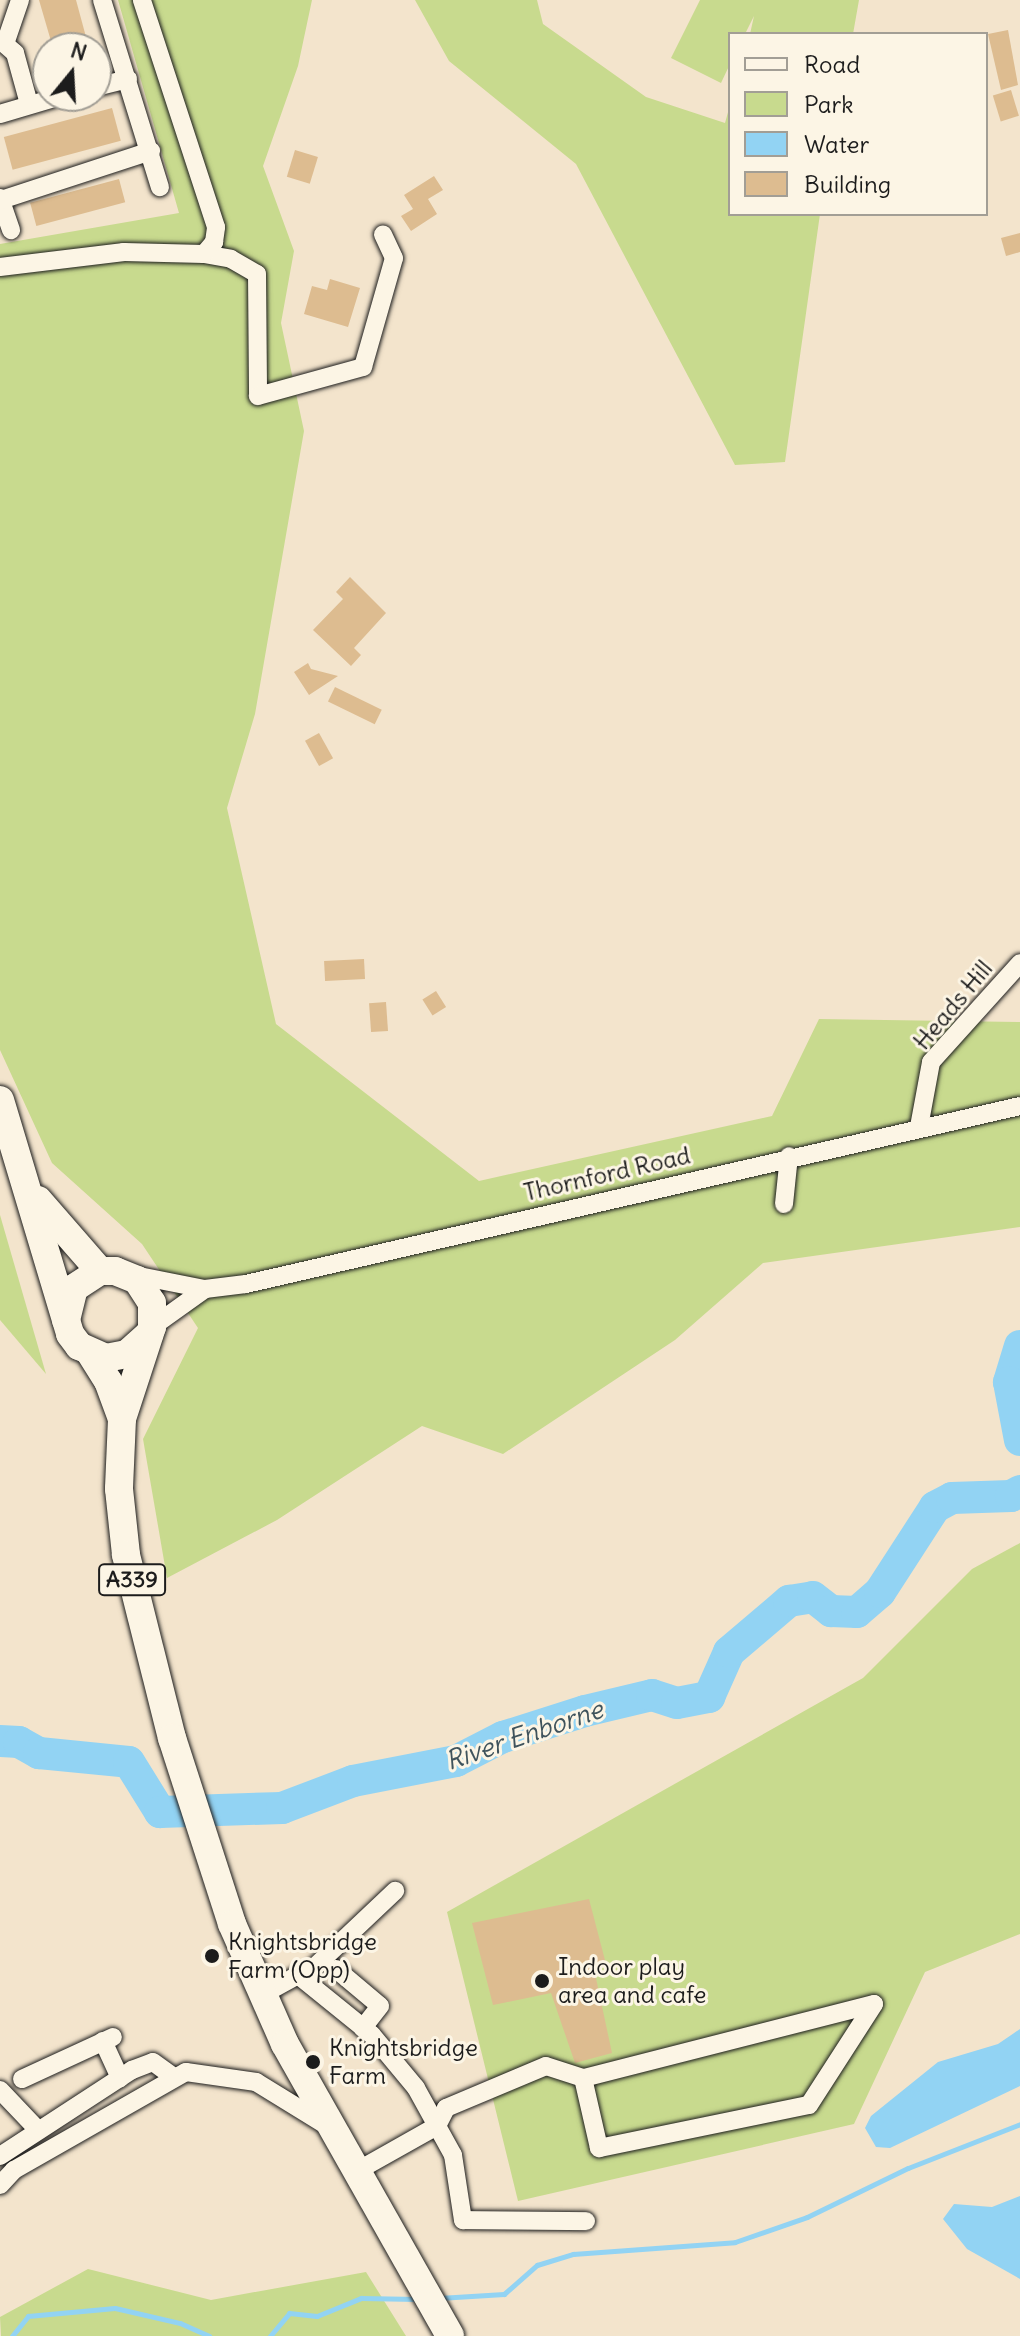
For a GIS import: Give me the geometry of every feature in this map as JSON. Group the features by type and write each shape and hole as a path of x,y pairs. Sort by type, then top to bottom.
{"highway":[{"path":"0,1100 66,1320 79,1346 91,1354 127,1354 150,1330 152,1303 145,1288 111,1272 56,1226 24,1175"},
{"path":"66,1320 74,1288 111,1272"},
{"name":"A339","path":"150,1330 122,1419 119,1489 126,1555 172,1738 206,1851 262,1995 298,2069 418,2274 449,2334"},
{"name":"A339","path":"91,1354 108,1381 122,1419"}],"street":[{"path":"20,0 3,41 15,53 29,104"},
{"path":"102,0 160,187"},
{"path":"142,0 216,227 214,242 204,254"},
{"path":"112,83 128,79"},
{"path":"0,114 32,103"},
{"path":"11,230 0,199 151,151"},
{"path":"0,267 124,252 204,254 231,259 257,274 258,396 363,367 394,258 383,234"},
{"name":"Heads Hill","path":"919,1127 931,1062 1020,963"},
{"name":"Thornford Road","path":"111,1272 205,1289 246,1284 789,1156 1020,1106"},
{"path":"784,1204 789,1156"},
{"name":"Thornford Road","path":"150,1330 205,1289"},
{"path":"262,1995 395,1891"},
{"path":"336,1969 380,2006 363,2028"},
{"path":"293,1973 363,2028 416,2088 453,2155 463,2220 586,2221"},
{"path":"357,2171 437,2126 446,2108 546,2066 583,2078 874,2004 809,2105 599,2148 583,2078"},
{"path":"22,2079 108,2039 120,2078"},
{"path":"0,2156 37,2129 120,2078 153,2062 172,2076"},
{"path":"256,2082 298,2069"},
{"path":"0,2185 14,2170 172,2076 202,2071 256,2082 335,2132"},
{"path":"0,2090 37,2129"}],"green space":[{"path":"118,0 312,0 298,66 263,166 294,251 281,323 304,431 255,714 227,808 276,1024 479,1181 772,1116 819,1019 1020,1022 1020,1227 763,1263 675,1340 503,1454 422,1426 277,1520 167,1578 143,1439 198,1328 142,1244 52,1163 0,1050 0,244 179,213"},
{"path":"415,0 537,0 543,24 646,97 725,123 728,112 728,216 820,216 785,462 735,465 576,164 449,61"},
{"path":"700,0 859,0 853,32 750,32 754,16 746,32 728,32 728,68 721,83 671,58"},
{"path":"0,1215 46,1374 0,1320"},
{"path":"1020,1543 1020,1934 925,1972 854,2124 518,2201 447,1912 863,1678 972,1569"},
{"path":"88,2269 211,2300 366,2272 406,2336 1,2336 0,2317"}],"water":[{"path":"1020,2029 1020,2086 890,2148 876,2147 865,2128 871,2116 938,2062 998,2044"},
{"path":"1020,2196 1020,2279 967,2249 943,2219 954,2204 992,2207"}],"building":[{"path":"39,0 76,0 85,32 48,32"},
{"path":"1008,30 1018,85 1001,90 988,34"},
{"path":"1011,90 1019,116 1001,121 993,96"},
{"path":"112,108 121,141 13,170 4,137 97,112 112,112"},
{"path":"295,150 318,157 310,184 287,177"},
{"path":"434,176 443,190 428,199 437,214 411,231 401,216 413,209 404,195"},
{"path":"119,179 125,202 36,226 30,203"},
{"path":"1020,233 1020,252 1006,256 1001,238"},
{"path":"330,279 360,288 348,327 304,314 312,286 327,290"},
{"path":"350,577 386,613 354,648 361,655 351,666 313,630 343,599 336,592"},
{"path":"308,663 311,669 338,676 309,695 294,672"},
{"path":"335,687 382,710 375,724 328,701"},
{"path":"319,733 333,758 319,766 305,741"},
{"path":"364,959 365,979 325,981 324,961"},
{"path":"436,991 446,1007 432,1016 422,999"},
{"path":"386,1002 388,1031 371,1032 369,1003"},
{"name":"Indoor play area and cafe","path":"589,1899 606,1964 594,1969 612,2053 575,2063 551,1993 493,2005 472,1923"}],"waterway":[{"name":"River Enborne","path":"1020,1346 1009,1382 1020,1440"},
{"name":"River Enborne","path":"0,1741 19,1742 39,1753 129,1762 160,1812 282,1808 353,1781 456,1761 503,1737 585,1711 652,1695 677,1703 709,1697 729,1652 789,1601 813,1597 831,1611 857,1612 880,1592 935,1507 952,1498 1011,1496 1020,1491"},
{"path":"439,2298 504,2294 537,2265 573,2254 735,2242 807,2217 908,2168 1020,2124"},
{"path":"270,2336 289,2313 317,2316 361,2298 417,2299"},
{"path":"12,2336 28,2316 115,2308 180,2323 209,2336"}],"place":[{"name":"Knightsbridge Farm (Opp)","path":"212,1956"},
{"name":"Indoor play area and cafe","path":"542,1981"},
{"name":"Knightsbridge Farm","path":"313,2062"}]}
